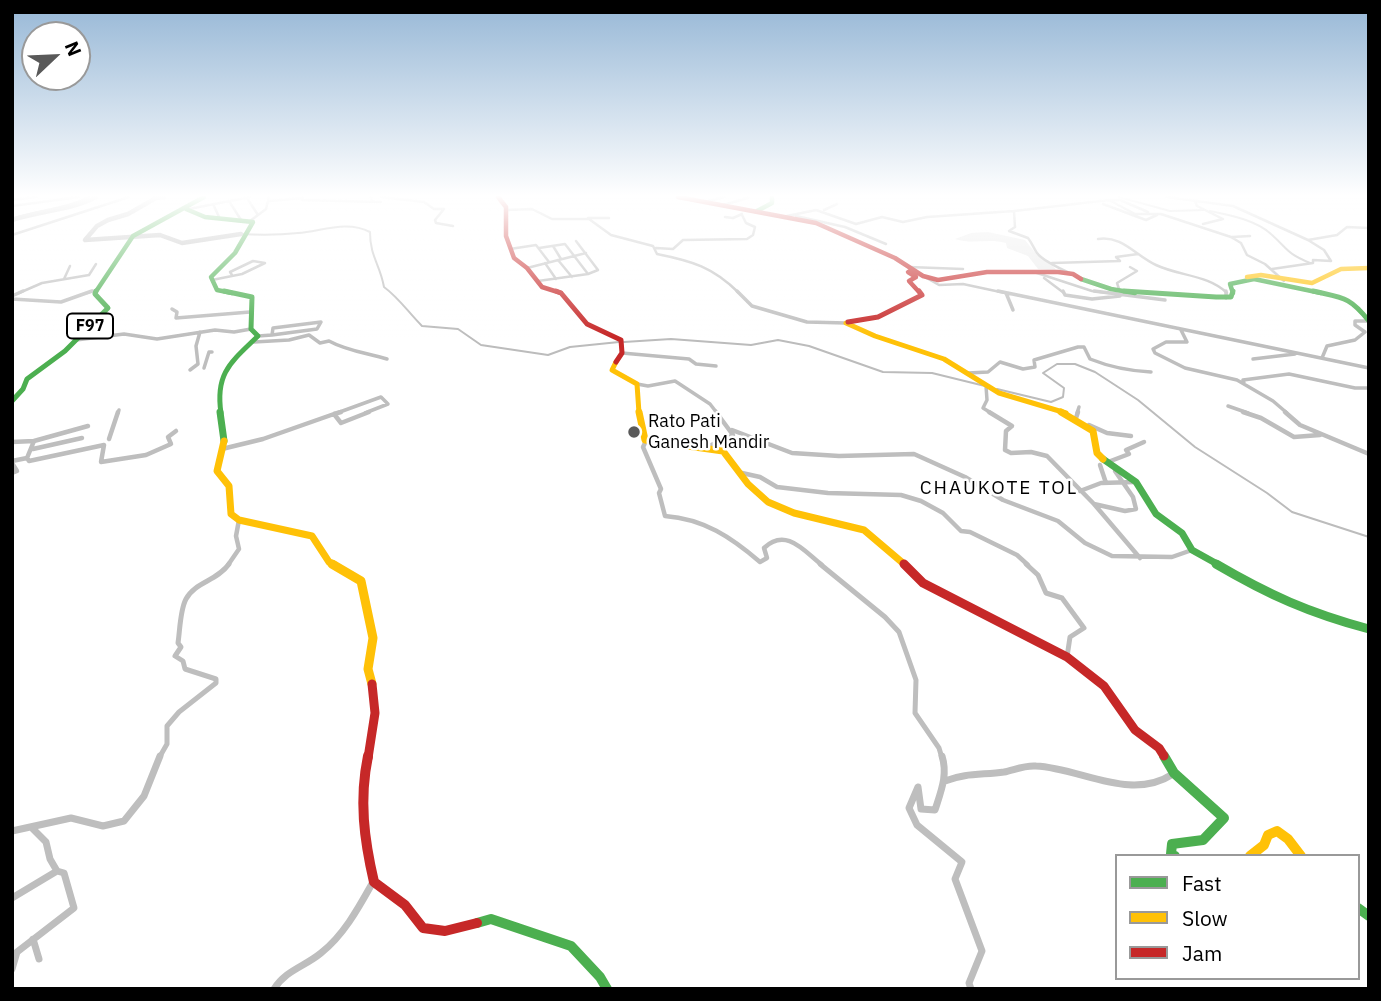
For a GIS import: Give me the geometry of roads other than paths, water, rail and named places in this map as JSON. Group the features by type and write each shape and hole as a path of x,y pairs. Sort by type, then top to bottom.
{"main road":[{"name":"F97","path":"12,401 23,389 27,379 76,340 108,308 95,295 96,289 128,244"},
{"path":"239,244 211,277 215,288 221,292 253,297 251,329 256,339 225,368 219,381 216,395 225,435 217,471 229,486 231,514 239,520 312,536 328,562 360,581 373,638 368,669 376,699 375,727 362,795 363,834 374,882 405,905 423,928 445,931 491,919 571,946 600,976 607,989"},
{"path":"508,244 514,258 527,268 543,288 561,293 587,324 622,346 612,370 637,384 638,422 646,440 723,451 756,492 771,503 803,516 852,525 864,530 923,583 1067,657 1104,687 1135,730 1159,748 1174,773 1224,818 1212,836 1192,845 1172,844 1172,854"},
{"path":"860,244 923,276 944,280 983,272 1073,274 1089,284 1121,292 1192,299 1226,298 1233,292 1230,284 1253,275 1264,274 1284,281 1315,283 1341,270 1359,266 1369,268"},
{"path":"846,323 877,317 922,295 909,281 916,277 908,272 911,268"},
{"path":"1243,280 1254,279 1345,298 1354,303 1368,321"},
{"path":"846,323 876,337 936,355 986,386 1013,397 1054,407 1076,419 1093,430 1098,439 1097,453 1104,463 1118,468 1136,482 1156,514 1182,533 1192,550 1271,596 1331,619 1369,629"},
{"path":"1253,854 1264,845 1268,835 1277,831 1288,839 1299,854"}],"street":[{"path":"510,249 565,244 588,274"},
{"path":"538,281 588,274 599,268 578,244"},
{"path":"641,244 673,249 679,244"},
{"path":"1032,244 1037,254 1055,267 1073,274"},
{"path":"1120,244 1157,266 1209,281 1227,292 1226,298"},
{"path":"1241,244 1247,255 1271,269 1284,281"},
{"path":"1271,269 1312,263 1313,260 1331,261 1324,250 1314,244"},
{"path":"553,246 572,277"},
{"path":"539,248 556,279"},
{"path":"656,248 657,254 690,261 722,276 752,306 807,322 846,323"},
{"path":"527,268 586,253"},
{"path":"1052,263 1121,261 1116,257 1139,254"},
{"path":"212,280 242,274 264,263 253,261 230,272 232,275"},
{"path":"12,298 42,283 89,275 96,264"},
{"path":"64,280 70,266"},
{"path":"1121,292 1118,283 1137,271 1129,267"},
{"path":"911,268 962,269"},
{"path":"1030,271 1049,281 1065,295 1076,298 1096,301 1121,292"},
{"path":"1030,271 1068,285 1165,300"},
{"path":"923,276 939,285 963,284 1369,368"},
{"path":"12,298 61,302 96,289"},
{"path":"1005,293 1013,310"},
{"path":"172,309 177,312 176,318 250,312"},
{"path":"1322,358 1326,346 1358,338 1365,332 1355,325 1355,321 1368,321"},
{"path":"256,339 317,328 321,322 273,328 272,335"},
{"path":"76,340 124,334 158,338 251,329"},
{"path":"309,329 309,335"},
{"path":"1180,330 1187,342 1166,342 1153,349 1155,353 1185,368 1216,373 1247,384 1273,401 1300,425 1369,454"},
{"path":"190,370 198,364 196,346 200,332"},
{"path":"256,339 289,340 309,335"},
{"path":"309,335 320,343 329,341 346,350 355,349 387,359"},
{"path":"622,346 689,359 696,365 716,366"},
{"path":"968,373 988,372 1000,362 1023,369 1035,366 1034,360 1078,347 1084,347 1090,359 1102,364 1151,372"},
{"path":"198,354 211,352 204,368"},
{"path":"1253,359 1303,354"},
{"path":"1247,384 1243,380 1289,374 1355,388 1369,388"},
{"path":"637,384 649,386 675,381 710,404 732,430 792,453 839,456 914,454 965,477 1003,500 1058,521 1100,552 1140,558 1172,557 1192,550"},
{"path":"986,386 987,400 983,408 1012,426 1006,431 1006,450 1011,453 1031,452 1047,456 1094,504 1140,558"},
{"path":"221,450 288,433 334,414 381,397 388,404 341,423 334,414"},
{"path":"1228,406 1261,418 1294,437 1321,435"},
{"path":"1079,407 1076,419 1107,433 1131,436"},
{"path":"109,439 119,410"},
{"path":"12,442 34,441 88,426"},
{"path":"707,447 733,435 732,430"},
{"path":"27,457 29,461 39,460 104,445 101,462 141,458 171,444 168,438 176,431"},
{"path":"32,449 82,438"},
{"path":"646,440 643,447 661,489 659,494 665,516 701,521 743,547 760,562 767,558 764,548 768,543 783,537 790,539 885,617 899,632 916,680 915,713 939,748 945,767 944,781 935,810 920,809 918,787 909,808 917,825 962,862 955,879 982,951 969,983 971,989"},
{"path":"12,473 17,471 12,462 27,457 34,441"},
{"path":"1106,483 1104,463 1126,457 1129,454 1126,450 1144,442"},
{"path":"1094,504 1125,511 1136,509 1132,504 1133,497 1115,471 1118,468"},
{"path":"742,473 760,477 777,487 828,493 901,495 921,500 943,513 961,531 970,531 1017,555 1038,575 1046,593 1062,598 1084,628 1070,637 1067,657"},
{"path":"1080,491 1106,483 1136,482"},
{"path":"12,831 32,829 69,818 106,827 131,817 152,784 156,764 169,743 167,726 179,712 216,683 216,679 185,669 183,662 176,656 181,647 178,643 184,620 185,600 194,589 221,575 239,549 236,536 239,520"},
{"path":"944,781 967,772 1001,772 1036,765 1115,783 1161,783 1174,773"},
{"path":"12,968 17,952 62,920 74,908 64,873 57,871 50,859 46,842 32,829"},
{"path":"12,898 57,871"},
{"path":"274,989 281,975 321,953 360,906 374,882"},
{"path":"33,939 40,959"}],"waterway":[{"path":"371,244 384,287 422,326 458,329 481,345 548,355 570,347 619,342"},
{"path":"1281,244 1292,254 1310,263"},
{"path":"624,342 671,339 751,345 778,340 809,346 883,372 932,373 985,386"},
{"path":"997,389 1051,402 1063,397 1064,388 1043,373 1057,364 1075,364 1095,372 1138,400 1195,447 1292,512 1369,537"}],"place":[{"name":"Rato Pati Ganesh Mandir","path":"634,432"}],"district":[{"name":"CHAUKOTE TOL","path":"999,489"}]}
